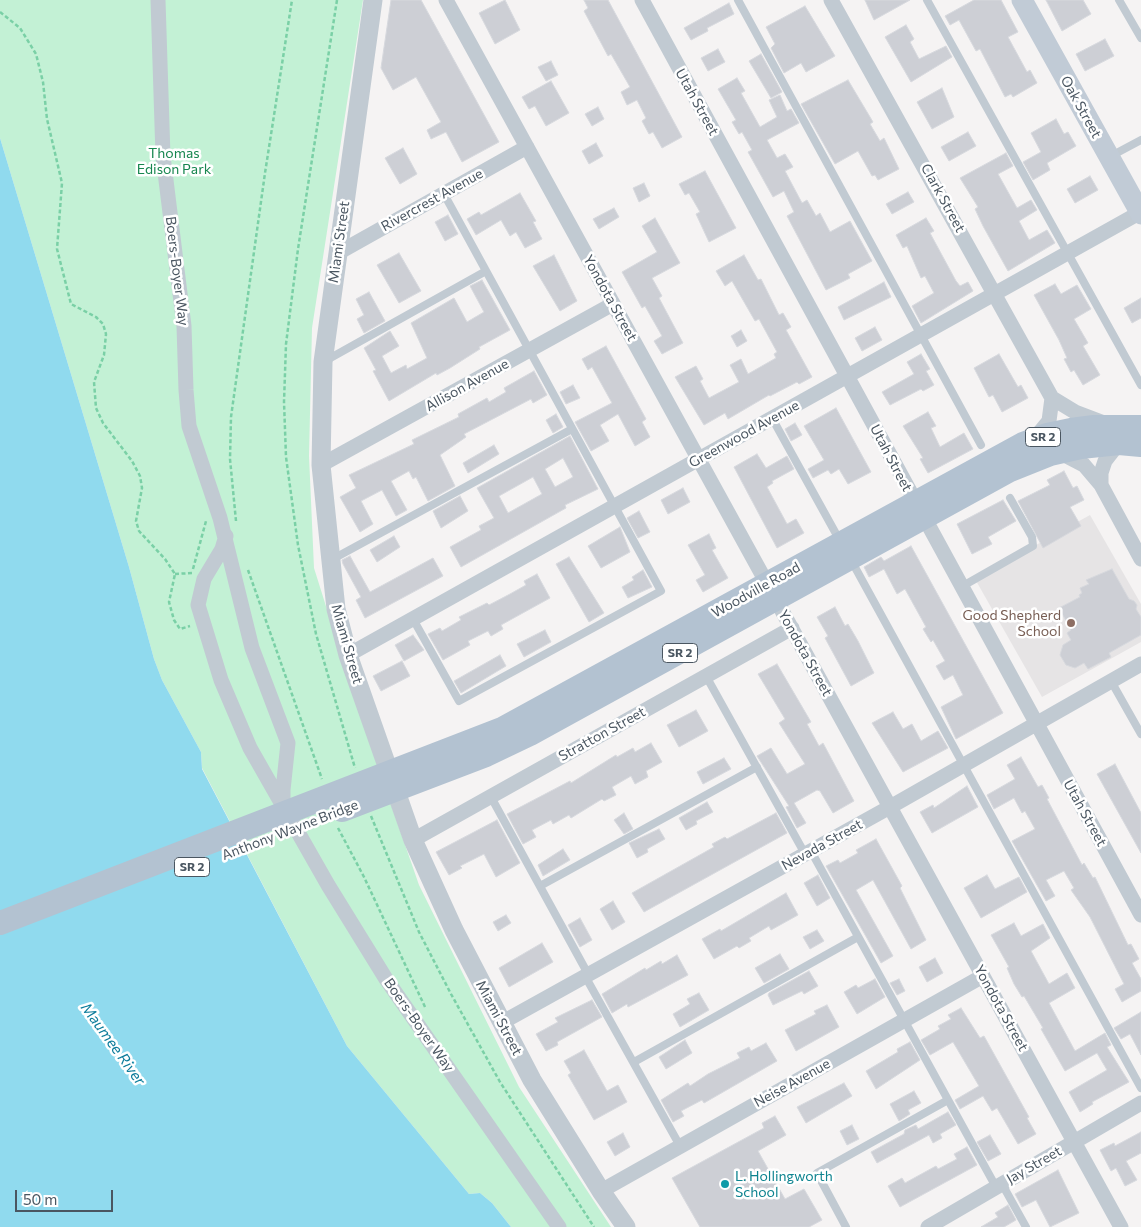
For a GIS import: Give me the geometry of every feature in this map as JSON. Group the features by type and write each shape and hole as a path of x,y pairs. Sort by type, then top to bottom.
{"main road":[{"name":"Oak Street","path":"1022,0 1139,205"},
{"name":"Woodville Road","path":"960,488 1058,452 1124,438 1141,427"},
{"name":"Woodville Road","path":"381,786 524,719 960,488 1032,440 1071,430 1124,438"},
{"name":"Anthony Wayne Bridge","path":"0,923 381,786"},
{"name":"Anthony Wayne Bridge","path":"0,941 381,786"}],"street":[{"name":"Boers-Boyer Way","path":"158,0 163,156 184,326 187,411 194,443 226,536 252,648 288,743 283,790 283,804 288,817"},
{"name":"Miami Street","path":"372,0 323,362 321,465 329,561 336,610 348,655 413,840 454,930 500,1023 532,1080 601,1191 626,1227"},
{"name":"Yondota Street","path":"446,0 1121,1227"},
{"name":"Utah Street","path":"642,0 1141,915"},
{"name":"Clark Street","path":"832,0 996,293 1052,398"},
{"name":"Rivercrest Avenue","path":"338,253 527,147"},
{"name":"Greenwood Avenue","path":"348,655 1068,253 1139,205"},
{"name":"Allison Avenue","path":"321,465 613,304"},
{"path":"1032,440 1049,420 1052,398 1124,438 1105,461 1101,473 1101,485"},
{"path":"1058,452 1084,464 1101,485 1141,559"},
{"name":"Boers-Boyer Way","path":"226,536 222,548 200,590 198,605 200,619 221,680 246,740 288,817 386,979 558,1227"},
{"name":"Stratton Street","path":"413,840 792,628"},
{"name":"Nevada Street","path":"500,1023 890,807 1141,664"},
{"name":"Neise Avenue","path":"601,1191 983,976"},
{"name":"Jay Street","path":"932,1226 1141,1103"}],"lane":[{"path":"738,0 982,445"},
{"path":"927,0 1141,385"},
{"path":"1120,0 1141,38"},
{"path":"1110,157 1141,140"},
{"path":"413,619 460,701 661,591 444,194"},
{"path":"323,362 486,270"},
{"path":"772,418 1141,1088"},
{"path":"329,561 572,429"},
{"path":"962,587 1033,546 1032,537 1010,498"},
{"path":"706,676 757,767 858,937 948,1100 1026,1227"},
{"path":"1111,681 1141,734"},
{"path":"540,886 757,767"},
{"path":"491,797 680,1146"},
{"path":"634,1062 858,937"},
{"path":"846,1227 817,1173 948,1100"}],"path":[{"path":"0,12 20,28 36,54 43,82 47,119 62,183 58,229 59,259 71,304 96,317 103,324 106,334 104,354 94,382 96,408 103,423 132,461 140,476 142,488 136,521 139,531 165,559 175,574 168,602 174,620 180,629 194,625"},
{"path":"175,574 192,573 207,518 212,518"}],"shaded area":[{"name":"Good Shepherd School","path":"1090,515 1141,604 1141,642 1042,697 975,579"}],"green space":[{"name":"Thomas Edison Park","path":"0,0 363,0 312,328 309,456 314,568 361,718 419,885 519,1087 611,1227 511,1227 492,1203 480,1193 469,1194 347,1046 202,768 201,752 162,680 154,659 129,567 0,138"}],"water":[{"name":"Maumee River","path":"0,138 129,567 154,659 162,680 201,752 202,769 347,1046 469,1194 480,1193 492,1203 511,1227 0,1227"}],"building":[{"path":"391,0 421,0 499,142 462,162 446,132 431,139 427,130 441,122 416,77 393,90 381,68"},
{"path":"505,0 520,30 495,44 479,13"},
{"path":"584,0 608,0 682,137 662,148 653,132 649,134 642,121 646,118 637,100 627,105 621,92 630,87 611,54 608,56 584,11 588,8"},
{"path":"865,0 910,0 874,20"},
{"path":"974,0 1001,0 1018,32 1008,37 1027,72 1030,70 1037,83 1013,97 1011,94 1005,97 980,49 976,51 959,20 950,25 945,16"},
{"path":"1046,0 1083,0 1091,14 1062,31"},
{"path":"729,3 734,14 707,28 708,31 691,40 684,28"},
{"path":"805,6 835,56 806,72 801,63 784,73 771,48 775,44 766,27"},
{"path":"906,25 914,39 910,42 919,59 946,46 952,57 911,82 885,37"},
{"path":"1105,39 1114,56 1085,71 1076,54"},
{"path":"718,49 725,62 708,71 701,58"},
{"path":"761,54 782,92 771,98 749,61"},
{"path":"551,61 558,75 546,81 538,67"},
{"path":"737,78 745,91 741,93 760,127 777,117 769,100 780,95 787,111 791,109 799,123 767,140 777,158 785,154 793,167 785,171 802,203 807,200 816,216 820,213 830,232 850,221 872,261 848,274 850,278 826,290 787,216 794,212 784,191 773,197 748,152 752,150 742,132 739,134 732,122 736,120 718,89"},
{"path":"848,80 873,122 870,124 880,141 884,138 899,169 878,180 875,175 872,176 858,151 835,164 801,104"},
{"path":"551,81 569,113 546,126 535,106 529,109 522,97"},
{"path":"942,88 954,117 932,129 917,102"},
{"path":"598,107 604,119 592,126 585,114"},
{"path":"1056,119 1064,134 1068,132 1076,146 1047,163 1050,170 1033,180 1023,162 1041,152 1031,133"},
{"path":"968,132 976,146 949,161 941,147"},
{"path":"596,143 603,156 589,164 582,151"},
{"path":"403,148 417,174 400,184 385,158"},
{"path":"1006,153 1013,166 998,174 1017,208 1031,200 1037,210 1019,221 1029,240 1047,230 1055,243 1008,271 975,209 978,207 960,178"},
{"path":"705,171 736,228 709,242 696,214 700,212 689,193 685,195 679,184"},
{"path":"1090,176 1098,190 1075,203 1067,189"},
{"path":"644,183 650,196 639,202 633,188"},
{"path":"908,192 914,202 892,214 886,204"},
{"path":"520,193 536,221 533,222 542,239 525,248 516,232 510,236 501,220 476,235 467,219 479,212 481,215"},
{"path":"614,208 619,217 599,229 593,219"},
{"path":"448,215 458,234 445,241 435,222"},
{"path":"655,218 680,263 652,278 662,296 659,298 683,343 662,354 654,341 662,336 645,306 642,308 622,272 657,252 642,226"},
{"path":"926,218 934,231 930,233 956,281 960,286 968,282 973,291 921,323 912,306 934,293 925,276 921,278 907,246 903,248 896,235"},
{"path":"399,253 421,291 399,303 377,265"},
{"path":"554,255 577,301 560,311 533,266"},
{"path":"744,255 758,280 761,279 779,315 783,313 791,327 786,330 812,377 769,395 728,419 725,413 704,425 675,377 696,366 703,379 700,381 709,398 739,382 730,365 741,359 748,374 776,358 774,354 777,352 759,319 755,321 732,281 725,286 716,271"},
{"path":"482,280 510,330 479,347 480,349 450,368 437,375 436,373 389,401 373,371 376,370 364,348 390,331 399,346 382,356 391,373 406,365 407,369 427,358 411,323 454,298 467,322 484,312 470,286"},
{"path":"884,282 891,297 844,320 838,307"},
{"path":"1055,284 1061,294 1077,285 1091,309 1074,319 1088,343 1083,346 1100,375 1083,385 1074,370 1071,372 1064,359 1067,358 1059,340 1034,295"},
{"path":"369,292 385,321 364,333 357,319 364,315 356,299"},
{"path":"1141,298 1141,318 1132,323 1124,308"},
{"path":"875,327 882,340 862,351 855,338"},
{"path":"741,330 747,341 737,347 731,336"},
{"path":"606,346 646,419 642,422 650,437 635,446 618,414 600,425 609,441 591,451 575,422 612,403 592,367 588,370 582,359"},
{"path":"921,354 930,369 926,371 934,385 923,391 921,389 890,405 882,392 914,374 907,362"},
{"path":"999,354 1018,387 1021,385 1028,398 1002,412 993,395 989,397 974,368"},
{"path":"534,371 547,395 533,403 531,399 464,434 466,437 440,455 455,486 428,501 416,477 413,479 409,471 391,481 407,510 396,516 382,490 361,501 373,524 360,532 340,497 356,488 349,475 414,444 412,440 459,417 458,414 487,398 489,402 506,392 504,388"},
{"path":"573,385 580,398 566,404 560,392"},
{"path":"836,408 871,472 848,484 839,469 831,474 828,470 813,478 808,469 824,460 804,426"},
{"path":"928,412 936,426 931,428 940,447 964,433 973,449 928,473 920,459 923,458 903,426"},
{"path":"556,414 563,427 553,433 546,420"},
{"path":"795,423 802,435 791,441 785,429"},
{"path":"570,436 598,489 565,505 566,508 461,567 450,547 481,530 479,526 494,518 477,488","holes":["563,458 573,477 555,487 545,469","533,477 542,494 508,513 499,496"]},
{"path":"494,445 499,454 468,473 463,463"},
{"path":"757,454 766,468 787,456 794,469 772,481 773,483 767,487 787,524 796,519 804,533 777,548 734,467"},
{"path":"1064,471 1073,488 1077,486 1084,500 1070,507 1081,526 1043,548 1018,501 1050,485 1047,480"},
{"path":"683,488 690,502 668,514 661,500"},
{"path":"460,496 468,511 441,528 433,511"},
{"path":"1003,500 1016,521 988,537 992,544 972,554 957,524"},
{"path":"639,511 650,532 638,538 627,518"},
{"path":"620,527 630,552 601,568 588,546"},
{"path":"709,534 716,548 712,550 728,578 703,592 696,580 705,575 688,545"},
{"path":"394,536 400,547 377,562 370,550"},
{"path":"911,546 1003,713 956,739 941,707 963,695 953,675 944,680 936,666 945,661 933,640 931,642 923,629 926,627 905,589 897,594 884,569 869,577 864,567 881,557 884,561"},
{"path":"350,556 370,592 433,558 443,576 365,618 356,600 361,597 342,560"},
{"path":"569,557 604,613 589,622 556,564"},
{"path":"1112,569 1129,599 1137,605 1136,609 1141,617 1141,635 1109,653 1111,657 1088,669 1084,663 1075,668 1066,665 1060,655 1063,645 1071,640 1067,633 1071,630 1059,608 1080,597 1079,595 1082,593 1080,588 1089,584 1086,580"},
{"path":"643,570 652,587 628,598 622,587 634,580 632,577"},
{"path":"537,574 550,598 501,625 503,629 491,636 488,631 468,641 470,645 443,660 428,634 440,628 442,631 461,620 459,617 510,594 526,585 524,581"},
{"path":"835,607 845,626 848,624 874,673 851,686 825,638 828,636 817,617"},
{"path":"545,630 551,642 524,657 517,644"},
{"path":"413,635 424,650 404,661 395,645"},
{"path":"500,655 506,666 461,693 454,681"},
{"path":"402,661 410,676 381,691 373,676"},
{"path":"777,664 811,722 807,724 819,746 823,743 854,801 833,813 820,791 817,790 794,803 806,823 797,828 786,807 789,806 757,756 771,748 787,774 805,764 779,723 785,719 758,674"},
{"path":"696,710 708,731 679,747 667,725"},
{"path":"893,712 903,729 912,724 921,741 938,731 948,748 903,772 872,723"},
{"path":"651,743 662,762 646,771 648,777 635,784 631,776 612,787 616,795 604,801 602,799 571,818 569,815 553,824 551,820 532,830 536,837 523,844 507,814 570,781 571,783 616,755 617,757 633,748 635,752"},
{"path":"1021,757 1038,787 1042,785 1049,798 1047,799 1082,865 1084,863 1093,878 1095,877 1128,945 1131,944 1139,959 1132,963 1141,979 1141,991 1122,1002 1115,989 1124,984 1090,917 1071,890 1074,888 1064,871 1046,880 1055,896 1046,901 1012,841 1035,829 1025,811 1022,813 1014,798 994,809 987,795 1015,779 1007,765"},
{"path":"724,758 731,769 703,784 697,772"},
{"path":"1115,764 1141,813 1141,853 1097,774"},
{"path":"967,786 978,807 932,833 920,812 933,805 934,808"},
{"path":"707,802 713,812 696,821 697,824 686,830 679,818"},
{"path":"624,813 633,829 624,834 614,820"},
{"path":"776,813 787,833 644,912 632,893 714,847 712,844 725,837 727,839"},
{"path":"497,820 520,863 496,877 484,854 460,866 462,868 449,875 436,852"},
{"path":"659,829 665,839 647,849 648,852 637,858 629,843"},
{"path":"876,839 902,886 900,888 926,940 911,949 873,880 856,890 893,956 881,963 826,866 838,860 840,863 858,853 856,850"},
{"path":"563,849 570,860 543,876 538,865"},
{"path":"818,875 830,898 817,906 804,883"},
{"path":"987,875 995,889 1019,877 1027,892 981,918 964,888"},
{"path":"786,893 798,915 771,930 769,926 749,938 751,941 739,948 737,946 714,959 702,939 720,929 721,931"},
{"path":"613,901 625,922 612,930 600,909"},
{"path":"506,915 511,923 498,931 493,922"},
{"path":"580,918 592,940 580,947 568,925"},
{"path":"1014,923 1021,936 1043,924 1050,938 1031,951 1049,984 1067,973 1075,988 1049,1003 1075,1051 1105,1033 1111,1045 1107,1047 1129,1082 1092,1102 1093,1104 1080,1112 1069,1092 1107,1070 1097,1053 1065,1071 1041,1029 1043,1028 1024,996 1022,997 1014,984 1007,968 1009,967 991,935"},
{"path":"817,930 824,941 810,949 803,937"},
{"path":"542,943 553,962 509,987 499,968"},
{"path":"780,954 789,969 764,983 755,968"},
{"path":"677,955 688,975 628,1007 627,1004 612,1013 602,994 645,968 646,970 661,961 662,964"},
{"path":"935,958 943,973 927,982 919,967"},
{"path":"809,971 818,986 804,994 802,991 773,1005 768,995 769,993"},
{"path":"875,979 885,997 857,1014 844,992 856,985 858,988"},
{"path":"899,979 905,991 897,995 890,983"},
{"path":"699,993 709,1010 680,1027 673,1014 690,1004 687,999"},
{"path":"592,1000 602,1017 557,1042 558,1045 546,1051 536,1034 558,1022 555,1018"},
{"path":"827,1005 839,1027 796,1051 785,1030 816,1014 814,1011"},
{"path":"961,1008 980,1038 984,1036 1029,1117 1027,1118 1036,1134 1018,1144 997,1108 992,1111 983,1096 960,1109 955,1100 979,1086 953,1042 930,1055 921,1040 940,1029 938,1026 951,1019 948,1015"},
{"path":"1141,1012 1141,1055 1130,1034 1121,1039 1114,1028"},
{"path":"685,1040 692,1053 666,1069 659,1057"},
{"path":"910,1042 920,1060 876,1089 866,1071 898,1052 897,1049"},
{"path":"766,1043 777,1061 704,1103 702,1100 681,1111 684,1116 673,1122 661,1100 688,1083 690,1086 708,1074 740,1058 737,1053 749,1047 751,1051"},
{"path":"584,1050 607,1091 618,1085 627,1102 594,1120 568,1075 571,1073 564,1061"},
{"path":"844,1083 852,1096 806,1123 797,1107"},
{"path":"914,1091 921,1103 908,1110 910,1114 899,1121 890,1104"},
{"path":"948,1112 956,1125 940,1134 942,1138 933,1143 929,1135 877,1163 871,1152 904,1134 905,1130 916,1125 918,1129"},
{"name":"L. Hollingworth School","path":"775,1116 786,1135 758,1151 785,1199 804,1189 822,1220 809,1227 700,1227 672,1178 764,1128 762,1123"},
{"path":"852,1125 859,1139 847,1145 840,1131"},
{"path":"1141,1132 1141,1153 1126,1161 1137,1180 1125,1186 1116,1168 1111,1171 1100,1150 1114,1143 1115,1146"},
{"path":"623,1133 630,1147 615,1156 607,1142"},
{"path":"990,1135 1001,1154 988,1161 977,1142"},
{"path":"967,1147 977,1165 900,1207 888,1186 902,1178 905,1183 936,1166 938,1169 957,1159 954,1154"},
{"path":"1058,1170 1079,1213 1050,1227 1036,1200 1022,1207 1015,1194"},
{"path":"1008,1205 1016,1220 1004,1227 981,1227 998,1217 995,1213"}],"place":[{"name":"Good Shepherd School","path":"1071,623"},
{"name":"L. Hollingworth School","path":"725,1184"}]}
